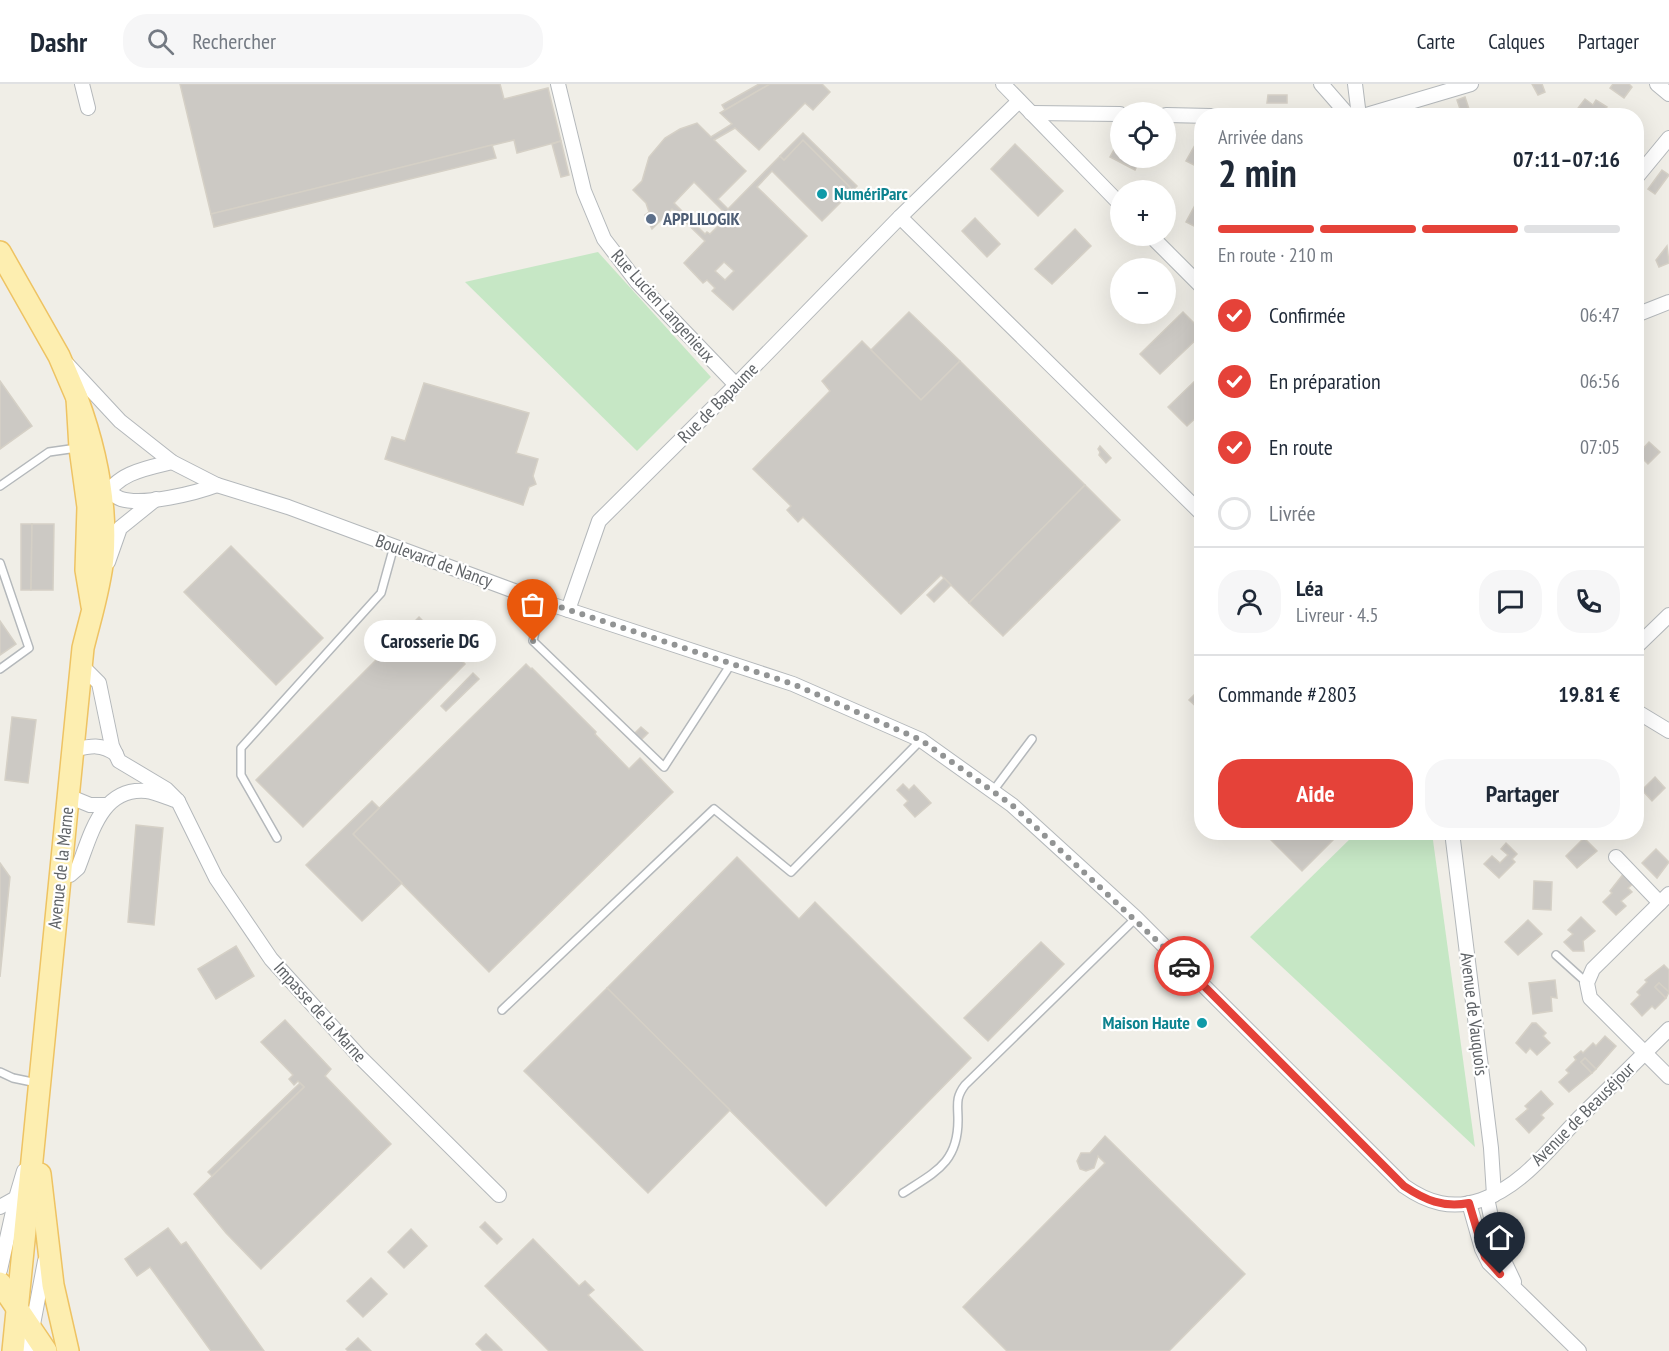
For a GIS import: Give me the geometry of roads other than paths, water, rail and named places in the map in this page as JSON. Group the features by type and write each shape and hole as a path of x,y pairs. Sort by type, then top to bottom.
{"main road":[{"name":"Avenue de la Marne","path":"0,252 59,356 91,438 98,487 103,557 81,665 11,1351"},
{"name":"Avenue de la Marne","path":"77,398 80,448 98,487"},
{"name":"Avenue de la Marne","path":"93,606 86,570 88,507 98,487"},
{"path":"35,1131 48,1247 60,1325 68,1351"},
{"path":"0,1283 17,1307 30,1341 46,1351"},
{"path":"0,1337 11,1351"}],"street":[{"path":"82,84 88,108"},
{"name":"Rue Lucien Langenieux","path":"558,84 584,191 604,239 637,282 736,385"},
{"path":"1003,84 1110,194"},
{"path":"1321,84 1342,108"},
{"path":"1355,84 1360,108"},
{"path":"1388,108 1471,84"},
{"path":"1657,84 1669,94"},
{"name":"Rue de Bapaume","path":"568,610 599,521 900,217 1019,101"},
{"path":"1031,113 1110,114"},
{"path":"1176,115 1194,116"},
{"path":"1644,168 1669,138"},
{"path":"900,217 1194,506"},
{"path":"1161,246 1194,279"},
{"path":"1644,312 1669,302"},
{"name":"Boulevard de Nancy","path":"59,356 120,421 172,462 217,485 394,546 568,610 793,684 921,740 1012,805 1136,918 1404,1186 1419,1196 1438,1204 1469,1203 1490,1197"},
{"path":"98,487 129,474 172,462"},
{"path":"98,487 120,499 156,499 198,492 217,485"},
{"path":"87,534 98,487"},
{"path":"93,606 120,528 156,499"},
{"path":"1644,639 1669,615"},
{"path":"81,665 99,683 116,754"},
{"path":"1644,716 1669,731"},
{"name":"Impasse de la Marne","path":"73,750 91,745 105,746 116,754 119,761 166,789 178,801 216,878 271,959 359,1056 499,1195"},
{"path":"68,796 90,805 105,805 130,791 148,791 178,801"},
{"path":"60,875 70,875 78,868 105,805"},
{"name":"Avenue de Vauquois","path":"1453,840 1491,1148 1490,1197 1497,1246 1508,1273 1520,1292"},
{"path":"1616,857 1664,898 1593,969 1587,983 1590,998 1669,1077"},
{"name":"Avenue de Beauséjour","path":"1490,1197 1516,1181 1669,1029"},
{"name":"Avenue de la Marne","path":"0,1270 16,1198 35,1131"},
{"path":"0,1207 16,1198"},
{"path":"1469,1203 1485,1257 1579,1351"},
{"path":"30,1341 48,1247"}],"lane":[{"path":"0,486 49,452 80,448"},
{"path":"277,838 241,775 241,748 381,593 394,546"},
{"path":"0,563 29,648 0,669"},
{"path":"551,604 538,618 533,641 663,767 730,664"},
{"path":"993,791 1032,739"},
{"path":"502,1010 714,809 791,872 921,740"},
{"path":"903,1193 939,1169 951,1155 958,1140 958,1095 965,1085 1136,918"},
{"path":"1556,955 1587,983"},
{"path":"0,1072 13,1078 40,1083"}],"place":[{"name":"NumériParc","path":"822,194"},
{"name":"APPLILOGIK","path":"651,219"},
{"name":"Carosserie DG","path":"533,641"},
{"name":"Maison Haute","path":"1202,1023"}]}
